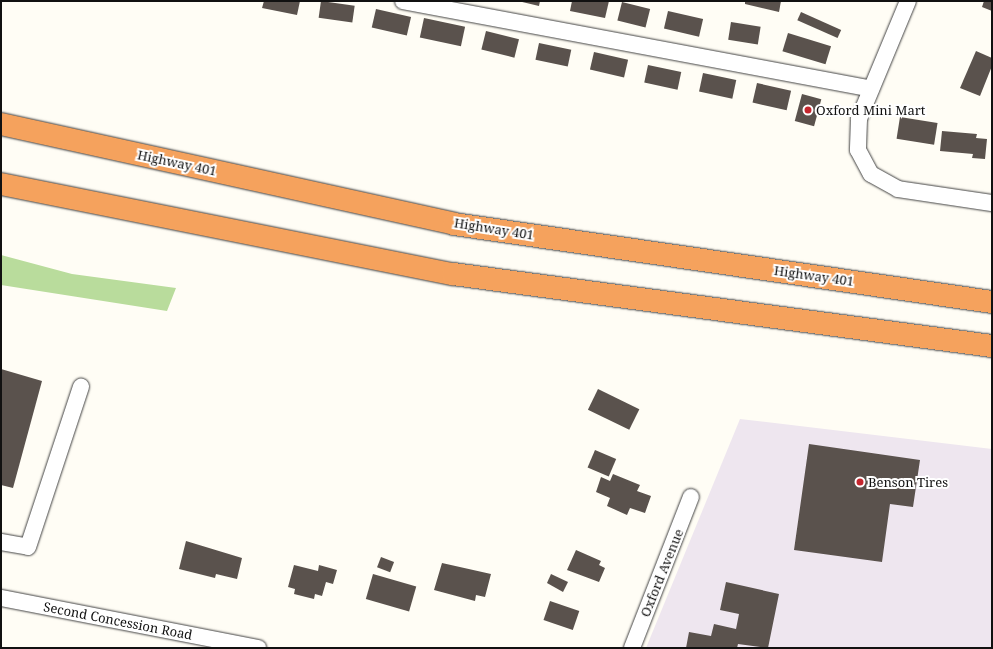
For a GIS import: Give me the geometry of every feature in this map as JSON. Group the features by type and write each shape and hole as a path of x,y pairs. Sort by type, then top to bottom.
{"highway":[{"name":"Highway 401","path":"1,124 454,224 992,302"},
{"path":"1,184 453,274 992,346"}],"street":[{"path":"406,1 871,89"},
{"path":"908,1 859,118 858,150 871,174 898,189 992,203"},
{"path":"1,542 28,547 81,387"},
{"name":"Oxford Avenue","path":"632,648 691,497"},
{"name":"Second Concession Road","path":"1,598 258,648"}],"shaded area":[{"path":"740,419 992,449 992,648 646,648"}],"green space":[{"path":"1,255 72,274 176,288 167,311 1,285"}],"building":[{"path":"264,1 300,1 297,15 262,8"},
{"path":"321,1 355,6 352,23 319,18"},
{"path":"518,1 540,1 539,6"},
{"path":"572,1 609,1 605,18 570,11"},
{"path":"745,1 781,1 779,12 745,4"},
{"path":"984,1 992,1 992,11 982,7"},
{"path":"622,2 650,9 646,27 617,20"},
{"path":"376,9 411,17 407,36 372,28"},
{"path":"668,11 703,19 699,37 664,29"},
{"path":"801,12 841,30 838,38 797,20"},
{"path":"424,18 465,27 461,46 420,38"},
{"path":"731,22 761,27 758,44 728,40"},
{"path":"486,31 519,39 514,58 481,49"},
{"path":"788,33 831,46 825,64 782,51"},
{"path":"539,43 571,50 568,66 535,60"},
{"path":"976,51 992,58 992,66 980,96 960,88"},
{"path":"594,52 628,60 624,77 590,70"},
{"path":"648,65 681,72 678,90 644,83"},
{"path":"703,73 736,80 732,99 699,92"},
{"path":"757,83 791,91 787,110 753,102"},
{"name":"Oxford Mini Mart","path":"802,94 821,99 814,126 795,121"},
{"path":"900,117 938,123 934,145 897,139"},
{"path":"942,131 977,134 976,138 987,139 985,159 972,158 973,154 940,151"},
{"path":"1,369 42,381 13,488 1,485"},
{"path":"598,389 639,409 629,430 588,410"},
{"name":"Benson Tires","path":"809,444 920,460 913,507 890,504 882,562 794,550"},
{"path":"595,450 616,459 609,476 588,467"},
{"path":"613,474 640,485 637,491 651,496 645,513 630,508 627,515 607,506 610,498 596,492 601,477 610,481"},
{"path":"186,541 242,558 237,579 216,574 215,578 179,569"},
{"path":"576,550 601,561 599,565 605,568 599,582 567,570"},
{"path":"381,557 394,562 390,572 377,567"},
{"path":"442,563 491,574 485,597 476,595 475,601 434,590"},
{"path":"294,565 318,571 319,565 337,570 333,584 326,582 322,596 315,594 314,599 294,594 295,589 288,587"},
{"path":"373,574 416,586 409,611 366,599"},
{"path":"551,574 568,582 563,592 547,583"},
{"path":"726,582 779,594 768,648 738,644 737,648 686,648 689,632 711,636 714,624 736,629 739,614 720,610"},
{"path":"550,601 579,611 573,630 543,620"}],"place":[{"name":"Oxford Mini Mart","path":"808,110"},
{"name":"Benson Tires","path":"860,482"}]}
